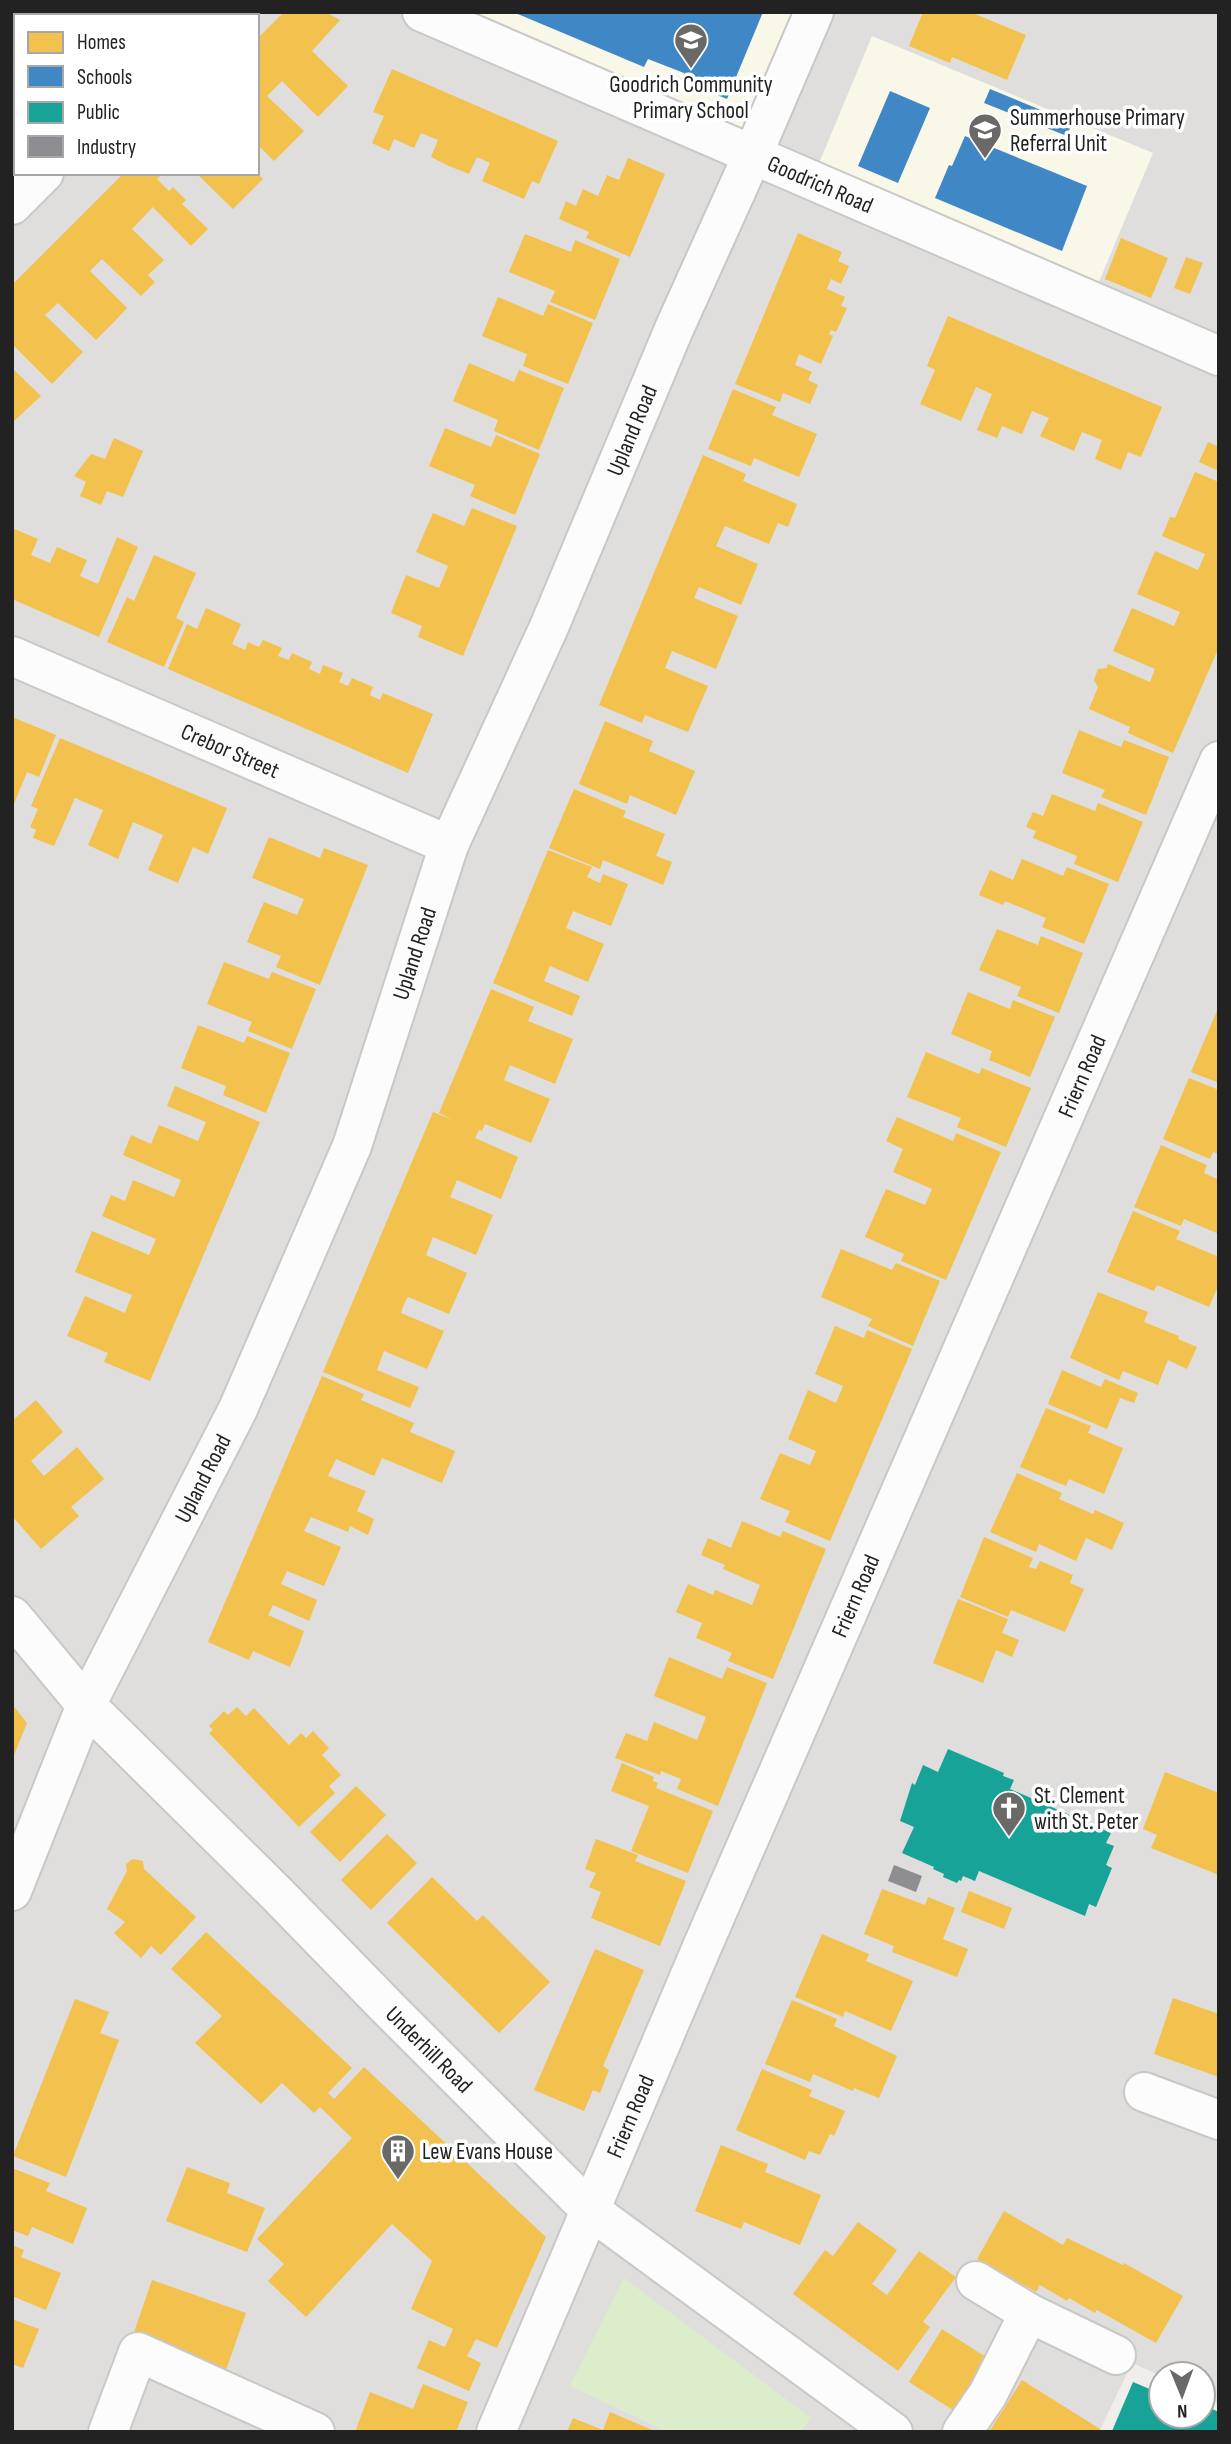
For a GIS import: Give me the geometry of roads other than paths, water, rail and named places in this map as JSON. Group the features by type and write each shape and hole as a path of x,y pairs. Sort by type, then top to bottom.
{"street":[{"name":"Goodrich Road","path":"422,12 1219,356"},
{"name":"Upland Road","path":"12,1891 86,1706 238,1409 352,1146 449,845 549,627 674,329 814,12"},
{"path":"12,205 42,175"},
{"name":"Crebor Street","path":"12,656 449,845"},
{"name":"Friern Road","path":"496,2432 1004,1251 1219,761"},
{"name":"Underhill Road","path":"12,1616 86,1706 277,1894 590,2210 893,2432"},
{"path":"1144,2092 1219,2120"},
{"path":"976,2281 1029,2313 1116,2355"},
{"path":"962,2432 988,2394 1029,2313"},
{"path":"108,2432 138,2352 314,2432"}],"place":[{"name":"Goodrich Community Primary School","path":"691,70"},
{"name":"Summerhouse Primary Referral Unit","path":"985,160"},
{"name":"St. Clement with St. Peter","path":"1009,1838"},
{"name":"Lew Evans House","path":"398,2181"}]}
